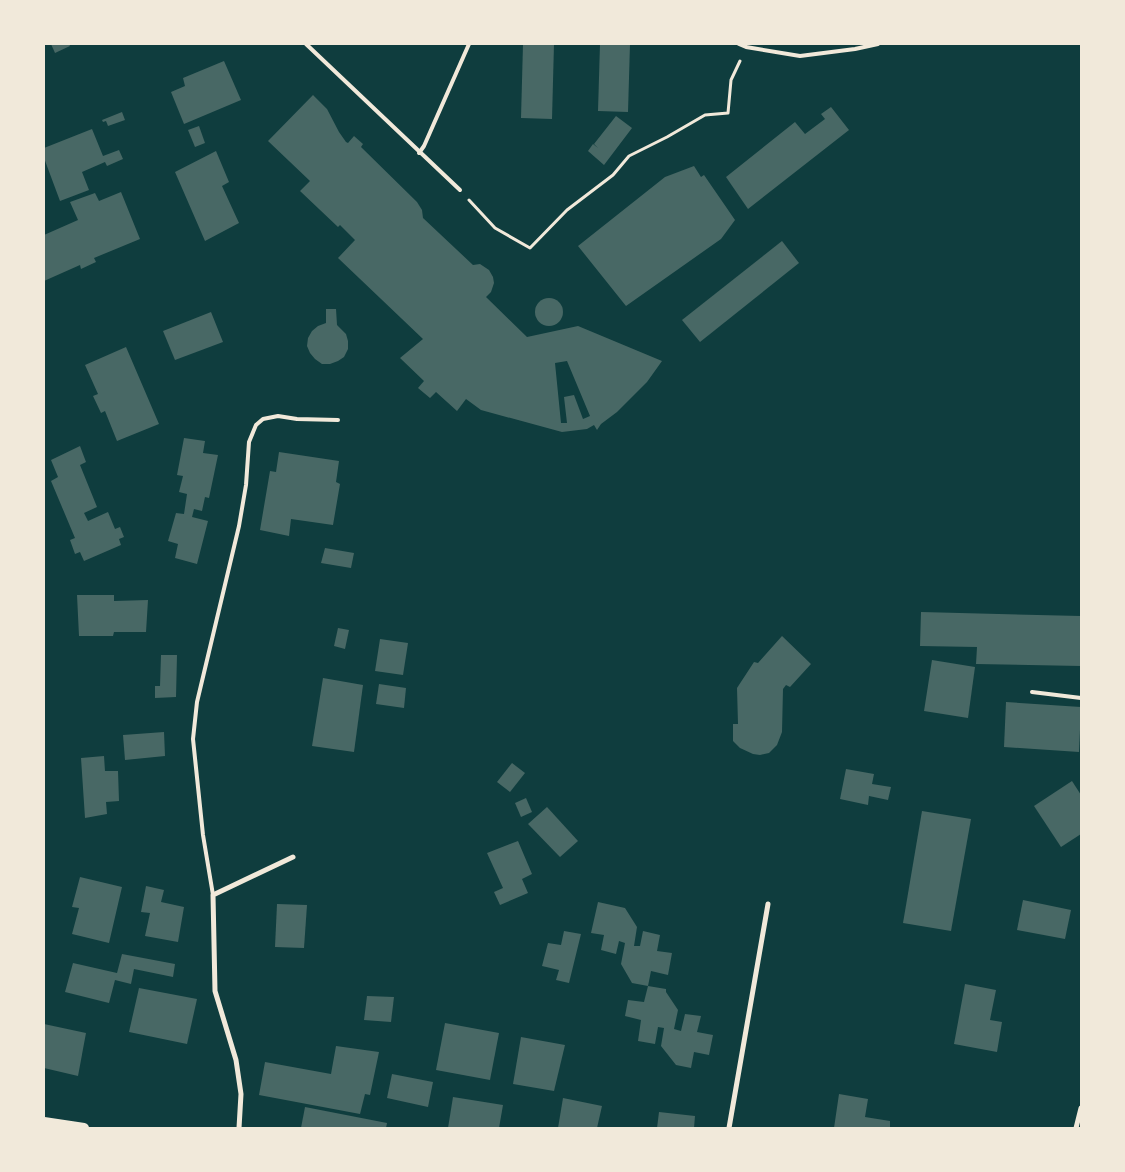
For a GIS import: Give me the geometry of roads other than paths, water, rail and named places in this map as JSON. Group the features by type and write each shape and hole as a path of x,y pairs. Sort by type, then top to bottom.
{"main road":[{"path":"44,1122 58,1126 84,1128"}],"street":[{"path":"239,1128 241,1094 236,1060 214,991 213,895 294,857"},
{"path":"729,1128 768,904"},
{"path":"1076,1128 1081,1108"}],"lane":[{"path":"306,44 460,190"},
{"path":"419,153 424,146 469,44"},
{"path":"739,44 746,47 800,56 878,44"},
{"path":"213,895 203,835 193,739 197,702 239,526 246,485 249,442 256,424 263,419 278,416 297,419 338,420"},
{"path":"1032,692 1081,698"}]}
